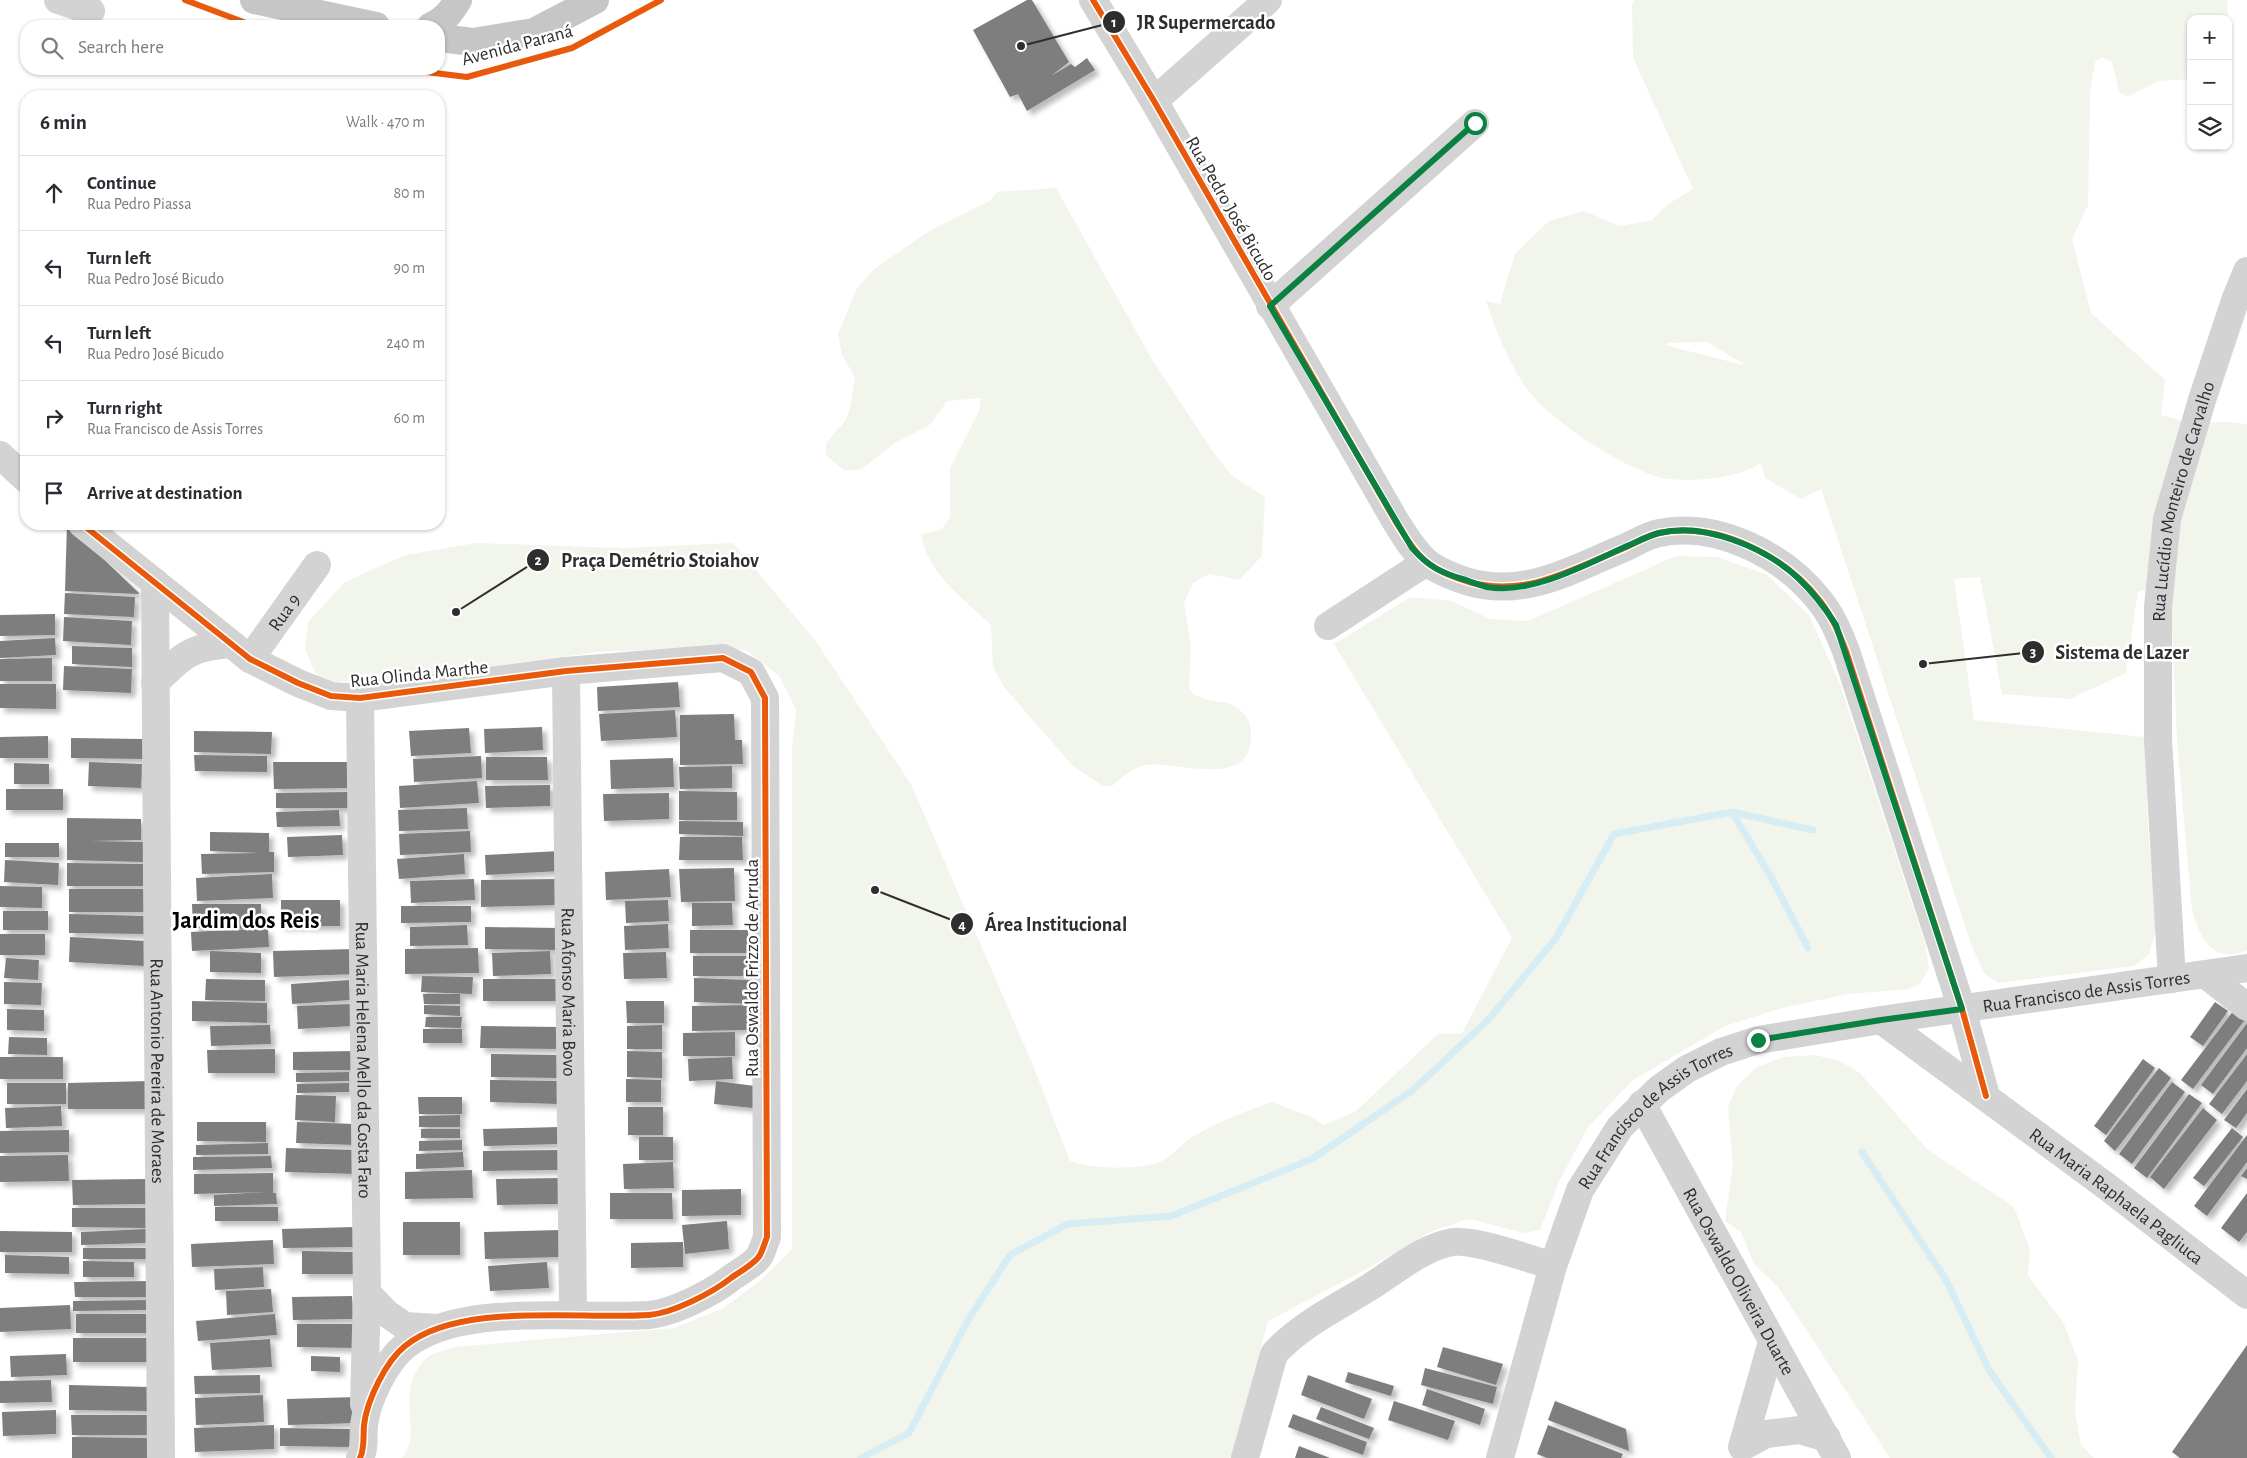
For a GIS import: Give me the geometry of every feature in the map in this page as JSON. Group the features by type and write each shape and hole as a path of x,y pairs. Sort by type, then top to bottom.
{"main road":[{"path":"254,0 348,20"},
{"path":"442,20 453,9 458,0"},
{"name":"Avenida Paraná","path":"445,39 473,42 534,32 595,0"}],"street":[{"path":"58,0 91,11"},
{"name":"Rua Pedro José Bicudo","path":"1093,0 1154,101 1270,306 1396,522 1412,548 1425,563 1438,571 1488,587 1516,588 1545,581 1659,533 1690,531 1721,536 1748,546 1771,558 1797,577 1820,600 1836,625 1962,1009"},
{"path":"1154,101 1268,0"},
{"path":"1270,306 1475,123"},
{"name":"Rua Lucídio Monteiro de Carvalho","path":"2172,979 2158,739 2158,607 2167,519 2202,400 2242,301 2247,271"},
{"name":"Rua Olinda Marthe","path":"90,530 240,652 298,683 331,696 360,698 566,670 723,658 751,672 765,698"},
{"path":"1328,626 1425,563"},
{"name":"Rua 9","path":"240,652 317,565"},
{"name":"Rua Antonio Pereira de Moraes","path":"155,582 161,1458"},
{"path":"155,682 195,649 240,652"},
{"name":"Rua Afonso Maria Bovo","path":"566,670 573,1314"},
{"name":"Rua Maria Helena Mello da Costa Faro","path":"360,698 367,1293 363,1453 360,1458"},
{"name":"Rua Oswaldo Frizzo de Arruda","path":"573,1314 650,1314 687,1304 724,1284 760,1256 767,1237 765,698"},
{"name":"Rua Francisco de Assis Torres","path":"1500,1458 1553,1266 1580,1190 1620,1127 1642,1104 1687,1069 1722,1052 1758,1040 1881,1020 2247,968"},
{"path":"2206,975 2247,1007"},
{"path":"1962,1009 1986,1096"},
{"name":"Rua Maria Raphaela Pagliuca","path":"1881,1020 1986,1096 2247,1295"},
{"name":"Rua Oswaldo Oliveira Duarte","path":"1642,1104 1832,1448"},
{"path":"1245,1458 1274,1354 1285,1341 1347,1301 1434,1247 1455,1242 1472,1244 1553,1266"},
{"path":"367,1293 386,1313 405,1326 437,1328 485,1318 573,1314"},
{"path":"364,1423 377,1385 394,1357 406,1345 437,1328"},
{"path":"1740,1453 1772,1342"},
{"path":"1740,1453 1766,1434 1800,1430 1832,1448"}],"shaded area":[{"path":"1634,0 2227,0 2228,15 2187,15 2187,79 2158,81 2127,97 2119,92 2112,62 2102,57 2095,62 2090,94 2088,205 2072,239 2091,313 2165,380 2161,415 2191,423 2228,422 2247,424 2247,951 2229,954 2219,953 2213,949 2199,931 2192,910 2177,741 2170,583 2138,592 2126,673 2070,699 2002,694 1980,577 1954,579 1974,720 2145,737 2148,831 2156,910 2155,933 2149,954 2134,966 1998,983 1985,974 1972,947 1821,489 1801,499 1765,478 1761,463 1741,472 1703,479 1668,479 1636,469 1599,448 1549,413 1522,381 1501,341 1486,301 1501,304 1515,254 1549,221 1584,211 1620,226 1652,220 1668,204 1693,189 1633,58 1632,4","holes":["1707,342 1743,365 1665,345 1669,343"]},
{"path":"1056,188 1150,356 1211,449 1231,475 1265,497 1262,556 1239,580 1209,574 1193,583 1184,603 1191,646 1189,689 1195,695 1203,698 1233,705 1243,713 1250,724 1250,745 1245,758 1235,765 1222,769 1147,765 1132,770 1112,786 1103,786 1073,766 1004,687 993,667 991,625 938,573 924,548 921,534 941,530 950,517 950,468 979,411 981,398 947,401 931,424 895,443 862,469 845,471 826,455 826,443 846,420 851,405 855,377 842,355 838,334 857,288 874,269 931,230 990,201 997,192"},
{"path":"476,543 622,548 733,543 815,640 911,784 1032,1063 1070,1161 1079,1164 1125,1168 1157,1163 1166,1159 1191,1138 1210,1127 1271,1102 1310,1116 1324,1125 1355,1112 1438,1034 1462,1033 1512,938 1334,644 1411,597 1452,601 1490,619 1528,621 1676,556 1718,557 1767,575 1809,615 1840,684 1925,943 1929,968 1920,984 1909,989 1848,994 1782,1008 1725,1026 1633,1080 1588,1127 1559,1182 1540,1230 1524,1233 1469,1219 1432,1231 1374,1265 1268,1321 1231,1458 402,1458 408,1449 410,1438 409,1404 412,1380 423,1362 431,1355 454,1347 674,1328 722,1309 761,1280 792,1249 792,748 796,709 779,676 746,650 690,648 597,652 398,680 328,682 315,673 305,649 308,622 345,582 405,555"},
{"path":"1815,1055 1840,1061 1860,1073 1928,1150 2014,1207 2030,1250 2028,1276 2063,1322 2078,1360 2075,1412 2081,1445 2094,1458 1890,1458 1778,1287 1754,1264 1741,1232 1725,1221 1733,1167 1728,1107 1737,1086 1757,1067 1784,1057"}],"building":[{"path":"1027,0 1032,0 1069,62 1051,76 1071,64 1075,67 1087,58 1095,70 1027,111 1018,94 1010,97 973,30"},
{"path":"67,530 73,530 140,594 65,591"},
{"path":"65,593 135,597 134,617 64,614"},
{"path":"55,614 55,635 0,636 0,615"},
{"path":"64,617 132,621 131,645 63,641"},
{"path":"55,638 56,655 0,658 0,641"},
{"path":"72,646 132,648 132,667 72,664"},
{"path":"52,658 52,681 0,681 0,659"},
{"path":"64,666 132,669 131,693 63,690"},
{"path":"678,682 680,707 598,711 597,687"},
{"path":"0,684 56,684 56,709 0,708"},
{"path":"675,710 677,737 601,741 599,714"},
{"path":"734,714 735,740 742,740 743,764 680,765 680,715"},
{"path":"542,727 543,750 485,753 484,729"},
{"path":"469,728 471,753 411,756 409,731"},
{"path":"194,731 272,732 271,754 194,752"},
{"path":"48,736 48,758 0,758 0,737"},
{"path":"71,738 144,739 144,759 71,758"},
{"path":"194,755 267,756 267,772 195,771"},
{"path":"481,756 482,778 414,782 413,759"},
{"path":"486,757 547,757 548,780 486,780"},
{"path":"673,758 674,787 611,789 610,760"},
{"path":"89,762 142,764 141,788 88,786"},
{"path":"273,762 351,762 351,788 274,789"},
{"path":"14,763 49,764 49,784 14,784"},
{"path":"732,766 732,788 680,789 679,767"},
{"path":"477,781 479,803 400,808 399,786"},
{"path":"550,785 550,806 486,808 485,786"},
{"path":"6,789 63,789 63,810 6,810"},
{"path":"679,791 737,792 737,820 679,820"},
{"path":"348,792 348,808 276,808 276,793"},
{"path":"669,793 669,819 604,821 603,794"},
{"path":"467,808 468,829 399,831 398,810"},
{"path":"339,810 340,826 277,827 276,812"},
{"path":"67,818 141,819 141,840 90,841 143,842 143,862 67,860"},
{"path":"679,821 743,822 743,836 679,834"},
{"path":"470,831 471,852 400,855 399,834"},
{"path":"210,832 269,833 269,852 274,852 274,872 202,874 201,854 260,853 210,851"},
{"path":"342,835 343,855 288,857 287,837"},
{"path":"680,837 742,837 743,860 679,860"},
{"path":"5,843 59,843 59,857 5,857"},
{"path":"560,851 561,871 486,875 485,855"},
{"path":"464,854 465,874 399,879 397,859"},
{"path":"5,860 59,863 58,885 4,882"},
{"path":"67,863 143,864 143,886 67,886"},
{"path":"734,868 735,901 681,902 679,869"},
{"path":"669,869 671,897 606,900 605,872"},
{"path":"272,874 273,898 197,901 196,878"},
{"path":"474,879 475,900 411,903 410,881"},
{"path":"558,879 558,905 481,907 481,880"},
{"path":"0,886 42,887 42,908 0,907"},
{"path":"69,889 146,889 146,912 69,912"},
{"path":"281,900 340,900 340,926 281,926"},
{"path":"668,900 669,921 626,923 625,901"},
{"path":"692,903 732,903 733,925 692,926"},
{"path":"192,904 261,904 261,929 268,929 269,947 192,951 191,932 251,929 193,928"},
{"path":"401,906 471,906 471,922 401,923"},
{"path":"3,911 48,911 48,930 3,930"},
{"path":"69,914 147,916 147,934 69,933"},
{"path":"668,924 669,948 625,950 624,926"},
{"path":"467,925 468,945 410,946 410,927"},
{"path":"485,927 560,928 560,950 485,949"},
{"path":"690,930 748,930 748,953 690,953"},
{"path":"0,934 45,934 45,955 0,955"},
{"path":"70,937 146,941 145,966 69,962"},
{"path":"478,948 479,973 405,974 405,949"},
{"path":"356,949 357,974 274,977 273,951"},
{"path":"210,951 261,953 261,973 210,972"},
{"path":"550,951 551,974 493,976 492,953"},
{"path":"666,952 667,978 624,979 623,953"},
{"path":"693,956 752,956 753,976 693,976"},
{"path":"6,958 39,960 38,980 4,978"},
{"path":"422,976 473,977 472,994 421,992"},
{"path":"694,978 751,980 750,1004 694,1002"},
{"path":"206,979 265,980 265,1001 205,1000"},
{"path":"483,979 561,979 561,1001 483,1001"},
{"path":"349,980 350,1000 292,1004 291,984"},
{"path":"4,982 42,983 41,1005 4,1004"},
{"path":"423,994 460,994 460,1004 424,1004"},
{"path":"192,1001 267,1003 267,1023 192,1021"},
{"path":"626,1001 664,1001 664,1023 627,1023"},
{"path":"2215,1002 2228,1011 2203,1046 2190,1037"},
{"path":"351,1004 352,1026 298,1029 297,1006"},
{"path":"424,1005 460,1006 460,1016 424,1014"},
{"path":"751,1005 751,1030 692,1031 692,1006"},
{"path":"2237,1006 2247,1017 2193,1089 2181,1080"},
{"path":"7,1009 44,1010 44,1031 7,1030"},
{"path":"426,1017 462,1017 461,1028 425,1027"},
{"path":"2247,1023 2247,1048 2213,1094 2201,1085"},
{"path":"270,1025 271,1044 211,1046 210,1026"},
{"path":"662,1025 662,1049 627,1049 627,1026"},
{"path":"481,1026 559,1027 559,1049 480,1048"},
{"path":"423,1029 462,1029 462,1043 423,1043"},
{"path":"735,1032 735,1056 683,1056 683,1033"},
{"path":"9,1037 47,1038 47,1055 8,1054"},
{"path":"275,1049 275,1073 208,1073 207,1050"},
{"path":"356,1051 356,1070 293,1070 293,1052"},
{"path":"627,1051 662,1052 662,1078 627,1077"},
{"path":"491,1054 559,1055 559,1078 491,1077"},
{"path":"2247,1054 2247,1081 2222,1114 2209,1104"},
{"path":"0,1057 63,1057 63,1079 0,1079"},
{"path":"732,1057 733,1079 689,1081 688,1059"},
{"path":"2143,1059 2155,1068 2106,1135 2094,1126"},
{"path":"2159,1068 2171,1078 2115,1151 2104,1141"},
{"path":"349,1072 349,1081 296,1082 296,1073"},
{"path":"626,1079 661,1080 661,1102 626,1102"},
{"path":"490,1080 559,1081 558,1104 490,1102"},
{"path":"151,1081 151,1109 68,1109 68,1083"},
{"path":"716,1081 755,1086 753,1108 714,1104"},
{"path":"2172,1082 2185,1092 2132,1164 2119,1154"},
{"path":"7,1083 66,1083 66,1104 7,1104"},
{"path":"349,1083 349,1092 297,1093 297,1084"},
{"path":"2247,1089 2247,1113 2236,1128 2224,1120"},
{"path":"2189,1094 2202,1103 2147,1178 2134,1168"},
{"path":"296,1095 336,1096 335,1122 295,1120"},
{"path":"418,1097 462,1097 462,1114 419,1114"},
{"path":"61,1106 62,1126 6,1128 5,1108"},
{"path":"628,1107 663,1107 663,1135 628,1135"},
{"path":"2203,1108 2217,1120 2164,1189 2150,1177"},
{"path":"460,1115 460,1127 419,1127 419,1116"},
{"path":"197,1122 266,1122 266,1142 197,1141"},
{"path":"297,1122 355,1124 355,1145 296,1143"},
{"path":"560,1127 560,1144 484,1146 483,1129"},
{"path":"2232,1128 2243,1137 2204,1186 2193,1178"},
{"path":"421,1129 460,1129 460,1138 421,1138"},
{"path":"69,1130 69,1152 0,1153 0,1131"},
{"path":"2247,1135 2247,1162 2207,1216 2194,1206"},
{"path":"639,1137 673,1137 673,1160 639,1160"},
{"path":"462,1140 462,1150 419,1151 419,1141"},
{"path":"268,1143 268,1154 196,1155 196,1145"},
{"path":"286,1148 358,1150 357,1174 285,1172"},
{"path":"559,1150 559,1170 483,1171 483,1151"},
{"path":"463,1152 464,1167 416,1169 416,1154"},
{"path":"68,1155 69,1181 0,1182 0,1156"},
{"path":"271,1156 272,1168 193,1170 193,1157"},
{"path":"673,1162 674,1188 624,1189 623,1164"},
{"path":"2247,1168 2247,1179 2241,1176"},
{"path":"472,1170 473,1198 405,1199 405,1172"},
{"path":"273,1173 273,1193 276,1193 277,1204 214,1206 214,1195 267,1192 194,1194 194,1174"},
{"path":"560,1178 561,1204 497,1205 496,1179"},
{"path":"146,1179 147,1204 73,1205 72,1180"},
{"path":"741,1189 741,1215 682,1216 682,1190"},
{"path":"610,1193 672,1193 673,1219 610,1219"},
{"path":"2247,1193 2247,1232 2239,1242 2221,1228"},
{"path":"215,1207 278,1207 278,1221 215,1221"},
{"path":"72,1208 148,1208 148,1228 72,1227"},
{"path":"727,1221 729,1249 685,1254 682,1225"},
{"path":"403,1222 460,1222 460,1255 403,1255"},
{"path":"355,1227 356,1247 283,1248 282,1229"},
{"path":"147,1229 147,1243 81,1245 81,1232"},
{"path":"560,1230 561,1257 485,1259 484,1232"},
{"path":"0,1231 72,1232 72,1252 0,1252"},
{"path":"273,1240 274,1264 192,1267 191,1244"},
{"path":"683,1242 683,1267 631,1268 631,1243"},
{"path":"83,1248 146,1248 146,1259 83,1259"},
{"path":"302,1251 353,1252 353,1274 302,1274"},
{"path":"5,1255 69,1257 69,1274 5,1273"},
{"path":"83,1261 134,1262 134,1277 83,1277"},
{"path":"547,1262 549,1288 490,1291 488,1266"},
{"path":"263,1267 264,1287 215,1290 214,1269"},
{"path":"152,1281 152,1297 75,1297 74,1282"},
{"path":"271,1289 273,1312 227,1315 226,1291"},
{"path":"352,1296 353,1319 293,1320 292,1297"},
{"path":"149,1300 149,1310 73,1311 73,1301"},
{"path":"70,1305 71,1329 0,1332 0,1308"},
{"path":"76,1314 153,1314 153,1333 76,1333"},
{"path":"275,1314 277,1335 198,1341 196,1321"},
{"path":"297,1324 355,1324 355,1348 297,1347"},
{"path":"73,1338 152,1338 152,1362 73,1362"},
{"path":"270,1339 272,1367 212,1370 210,1343"},
{"path":"2247,1345 2247,1458 2180,1458 2172,1452"},
{"path":"1443,1347 1503,1364 1496,1385 1437,1367"},
{"path":"66,1354 67,1375 11,1377 10,1356"},
{"path":"311,1356 340,1357 340,1372 311,1371"},
{"path":"1425,1368 1497,1387 1493,1404 1421,1385"},
{"path":"1348,1372 1394,1386 1391,1396 1345,1382"},
{"path":"260,1375 260,1393 195,1394 194,1376"},
{"path":"1308,1375 1372,1399 1364,1419 1301,1395"},
{"path":"51,1380 52,1402 0,1403 0,1381"},
{"path":"69,1385 149,1387 149,1411 69,1410"},
{"path":"1427,1389 1485,1409 1480,1425 1422,1405"},
{"path":"263,1395 264,1422 196,1425 195,1398"},
{"path":"357,1397 357,1423 288,1425 287,1399"},
{"path":"1394,1401 1455,1421 1448,1440 1388,1420"},
{"path":"1555,1401 1626,1429 1629,1451 1548,1420"},
{"path":"1321,1407 1374,1428 1369,1439 1316,1419"},
{"path":"56,1410 56,1434 3,1436 2,1412"},
{"path":"1293,1414 1367,1442 1363,1455 1288,1427"},
{"path":"71,1415 149,1415 149,1435 72,1435"},
{"path":"274,1425 274,1449 195,1452 194,1428"},
{"path":"1548,1425 1623,1454 1621,1458 1547,1458 1537,1454"},
{"path":"280,1428 350,1429 350,1447 280,1446"},
{"path":"72,1437 150,1438 151,1458 72,1458"},
{"path":"1299,1446 1330,1458 1295,1458"}],"waterway":[{"path":"1732,812 1771,877 1808,948"},
{"path":"861,1458 909,1433 968,1320 1010,1255 1068,1224 1171,1216 1312,1159 1413,1090 1489,1019 1556,938 1614,834 1732,812 1813,830"},
{"path":"1862,1152 1946,1280 1989,1370 2051,1458"}],"cycle path":[{"path":"185,0 238,20"},
{"path":"445,74 467,77 572,48 661,0"},
{"path":"1093,0 1154,101 1396,522 1411,545 1425,561 1443,572 1469,582 1490,586 1530,584 1568,572 1655,534 1681,531 1704,532 1727,537 1769,557 1788,570 1820,601 1832,619 1846,651 1962,1009 1986,1096"},
{"path":"89,530 250,659 298,683 331,696 360,698 566,671 723,658 751,672 765,698 767,1237 760,1255 751,1265 714,1290 692,1301 659,1313 621,1316 522,1315 457,1323 428,1332 405,1346 391,1361 378,1382 366,1415 360,1458"}],"place":[{"name":"JR Supermercado","path":"1021,46"},
{"name":"Praça Demétrio Stoiahov","path":"456,612"},
{"name":"Sistema de Lazer","path":"1923,664"},
{"name":"Área Institucional","path":"875,890"}],"district":[{"name":"Jardim dos Reis","path":"246,920"}],"route":[{"path":"1475,123 1270,306 1412,548 1425,563 1438,571 1488,587 1516,588 1545,581 1659,533 1690,531 1721,536 1748,546 1771,558 1797,577 1820,600 1836,625 1846,651 1962,1009 1758,1040"}]}
